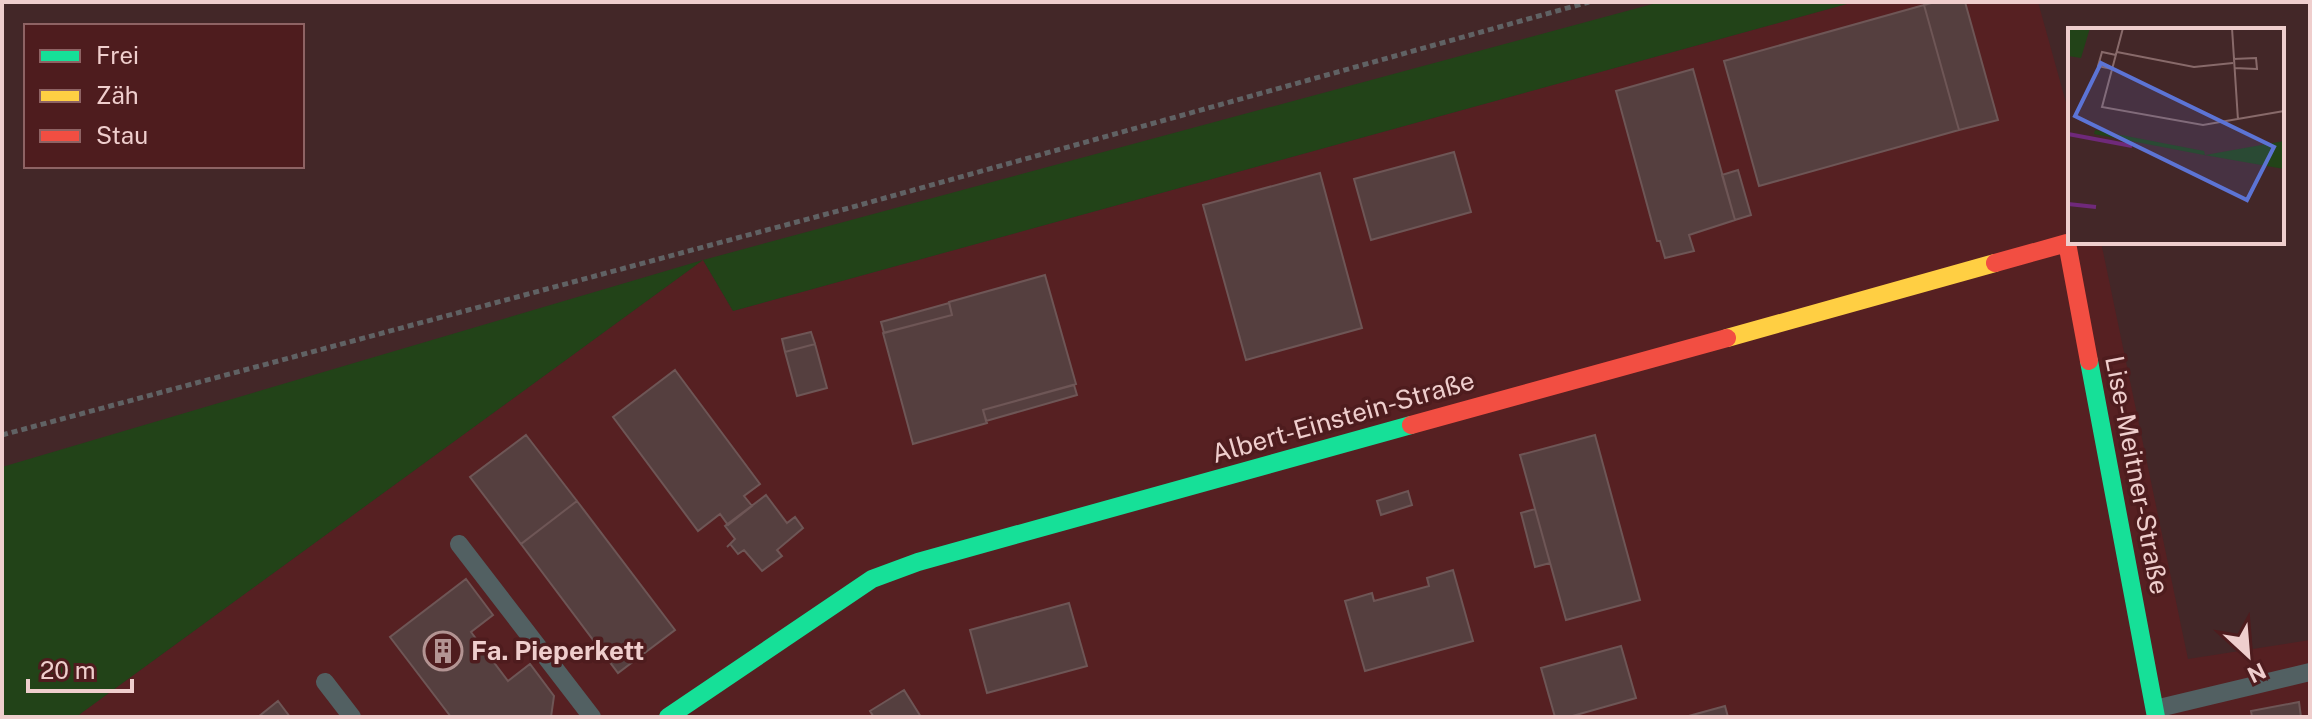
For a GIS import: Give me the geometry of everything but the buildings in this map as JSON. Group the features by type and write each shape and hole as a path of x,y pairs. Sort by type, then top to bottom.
{"street":[{"name":"Lise-Meitner-Straße","path":"2067,243 2156,713"},
{"name":"Albert-Einstein-Straße","path":"668,717 872,579 918,562 2067,243"}],"lane":[{"path":"459,544 592,717"},
{"path":"2156,713 2310,672"},
{"path":"325,682 352,717"}],"path":[{"path":"2,435 834,212 1589,2"}],"shaded area":[{"path":"1854,2 2038,2 2068,110 2068,244 2101,244 2188,659 2310,640 2310,717 76,717 703,260 733,311"}],"green space":[{"path":"1660,2 1854,2 733,311 703,260"},
{"path":"703,260 76,717 2,717 2,467"}],"traffic: fast":[{"path":"2089,361 2156,717"},
{"path":"668,717 872,579 918,562 1411,425"}],"traffic: slow":[{"path":"1727,338 1995,263"}],"traffic: jam":[{"path":"1995,263 2067,243 2089,361"},
{"path":"1411,425 1727,338"}],"place":[{"name":"Fa. Pieperkett","path":"443,651"}]}
